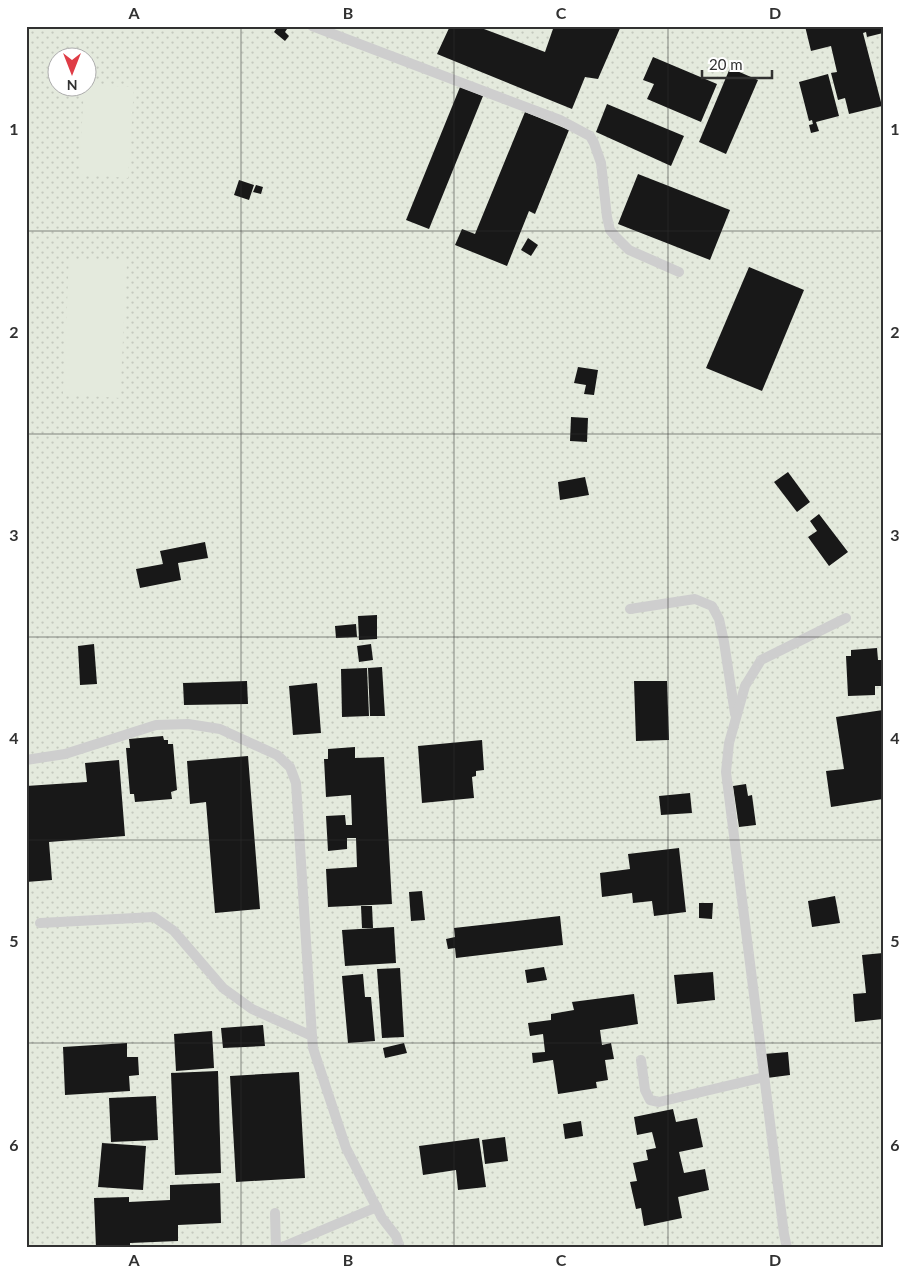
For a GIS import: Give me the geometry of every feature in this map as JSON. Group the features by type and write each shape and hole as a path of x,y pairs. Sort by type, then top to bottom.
{"lane":[{"path":"312,26 560,120 590,136 601,163 606,217 610,230 629,250 679,272"},
{"path":"630,609 695,599 712,606 719,619 724,642 736,720"},
{"path":"787,1248 726,772 729,743 745,686 761,660 846,618"},
{"path":"26,760 65,754 156,725 188,724 220,729 277,755 290,767 296,782 314,1048 346,1148 382,1218 396,1236 400,1248"},
{"path":"40,924 154,917 174,931 223,988 244,1004 252,1010 312,1036"},
{"path":"641,1060 647,1095 650,1100 660,1102 764,1077"},
{"path":"280,1248 377,1207"},
{"path":"276,1213 276,1248"}],"shaded area":[{"path":"26,26 883,26 883,1248 26,1248"},
{"path":"98,85 134,87 128,178 79,174 83,98 98,98"},
{"path":"69,259 127,261 120,398 63,394"}],"building":[{"path":"278,26 289,26 285,32 289,36 285,41 274,32"},
{"path":"450,26 476,26 545,52 554,26 621,26 598,79 585,77 572,109 437,54"},
{"path":"805,26 883,26 883,33 867,37 866,32 863,33 882,106 849,114 845,98 838,100 831,73 837,72 831,46 811,51"},
{"path":"653,57 717,84 701,122 647,99 654,84 643,80"},
{"path":"730,68 758,80 726,154 699,142"},
{"path":"828,74 839,116 816,122 819,131 811,133 809,125 813,124 812,120 809,121 799,82"},
{"path":"460,87 483,96 429,229 406,220"},
{"path":"607,104 684,136 671,166 596,132"},
{"path":"525,112 569,130 535,214 529,211 507,266 455,245 462,229 475,234"},
{"path":"638,174 730,210 710,260 618,224"},
{"path":"239,180 254,185 249,200 234,195"},
{"path":"256,185 263,187 261,194 253,192"},
{"path":"528,238 538,245 531,256 521,250"},
{"path":"749,267 804,290 762,391 706,368"},
{"path":"578,367 598,370 594,395 584,394 586,385 574,383"},
{"path":"571,417 588,418 587,442 570,441"},
{"path":"788,472 810,502 797,512 774,482"},
{"path":"585,477 589,495 560,500 558,482"},
{"path":"819,514 848,552 829,566 808,537 817,531 810,521"},
{"path":"205,542 208,558 178,563 181,580 140,588 136,569 163,564 160,551"},
{"path":"377,615 377,639 359,640 358,616"},
{"path":"356,624 357,637 336,638 335,626"},
{"path":"94,644 97,684 80,685 78,646"},
{"path":"371,644 373,660 359,662 357,646"},
{"path":"877,648 878,660 883,660 883,686 875,686 875,695 848,696 846,656 851,656 851,650"},
{"path":"382,667 385,716 370,716 368,668"},
{"path":"367,668 369,716 342,717 341,669"},
{"path":"247,681 248,704 184,705 183,683"},
{"path":"634,681 667,681 669,740 636,741"},
{"path":"317,683 321,733 293,735 289,686"},
{"path":"883,710 883,769 881,769 883,799 831,807 826,771 844,769 836,717"},
{"path":"163,736 164,740 168,740 168,744 173,744 177,790 171,792 172,799 135,802 134,794 130,794 126,748 130,748 129,739"},
{"path":"482,740 484,770 476,771 476,776 472,777 474,798 422,803 418,746"},
{"path":"355,747 355,758 384,757 392,904 328,907 326,869 357,867 356,838 347,838 347,849 328,851 326,816 345,815 346,825 352,825 351,795 326,797 324,759 328,759 328,749"},
{"path":"248,756 260,909 215,913 206,802 190,804 187,761"},
{"path":"119,760 125,836 49,842 52,880 26,882 26,786 87,782 85,763"},
{"path":"746,784 748,796 752,795 756,825 739,827 733,786"},
{"path":"690,793 692,813 661,815 659,796"},
{"path":"679,848 686,912 654,916 652,901 633,903 632,893 602,897 600,873 630,869 628,854"},
{"path":"422,891 425,920 411,921 409,892"},
{"path":"835,896 840,923 812,927 808,901"},
{"path":"699,903 713,903 712,919 699,918"},
{"path":"361,906 372,906 373,928 362,928"},
{"path":"560,916 563,945 456,958 455,948 448,949 446,939 455,937 454,928"},
{"path":"394,927 396,963 345,966 342,930"},
{"path":"883,953 883,1019 855,1022 853,994 866,993 862,955"},
{"path":"544,967 547,980 527,983 525,970"},
{"path":"400,968 404,1037 382,1038 377,969"},
{"path":"713,972 715,1000 677,1004 674,975"},
{"path":"363,974 365,997 371,997 375,1041 348,1043 342,976"},
{"path":"634,994 638,1024 600,1030 602,1045 611,1043 614,1059 605,1060 608,1080 596,1082 597,1088 558,1094 553,1060 533,1063 532,1053 545,1052 543,1034 530,1036 528,1023 551,1020 551,1014 574,1010 572,1002"},
{"path":"263,1025 265,1046 223,1048 221,1028"},
{"path":"212,1031 214,1068 176,1071 174,1034"},
{"path":"127,1043 127,1057 138,1057 139,1075 129,1076 130,1091 65,1095 63,1047"},
{"path":"404,1043 407,1053 385,1058 383,1048"},
{"path":"788,1052 790,1075 767,1078 764,1054"},
{"path":"218,1071 221,1173 175,1175 171,1073"},
{"path":"299,1072 305,1178 236,1182 230,1076"},
{"path":"156,1096 158,1140 111,1142 109,1098"},
{"path":"673,1109 676,1122 697,1118 703,1147 679,1152 684,1173 705,1169 709,1190 678,1197 682,1218 644,1226 641,1208 636,1209 630,1182 637,1181 633,1163 648,1160 646,1150 656,1148 652,1132 637,1135 634,1117"},
{"path":"581,1121 583,1136 565,1139 563,1124"},
{"path":"505,1137 508,1161 485,1164 482,1140"},
{"path":"479,1138 486,1187 458,1190 456,1170 423,1175 419,1146"},
{"path":"102,1143 146,1146 143,1190 98,1187"},
{"path":"220,1183 221,1223 178,1225 178,1241 130,1243 130,1248 96,1248 94,1198 129,1197 129,1202 170,1200 170,1185"}]}
